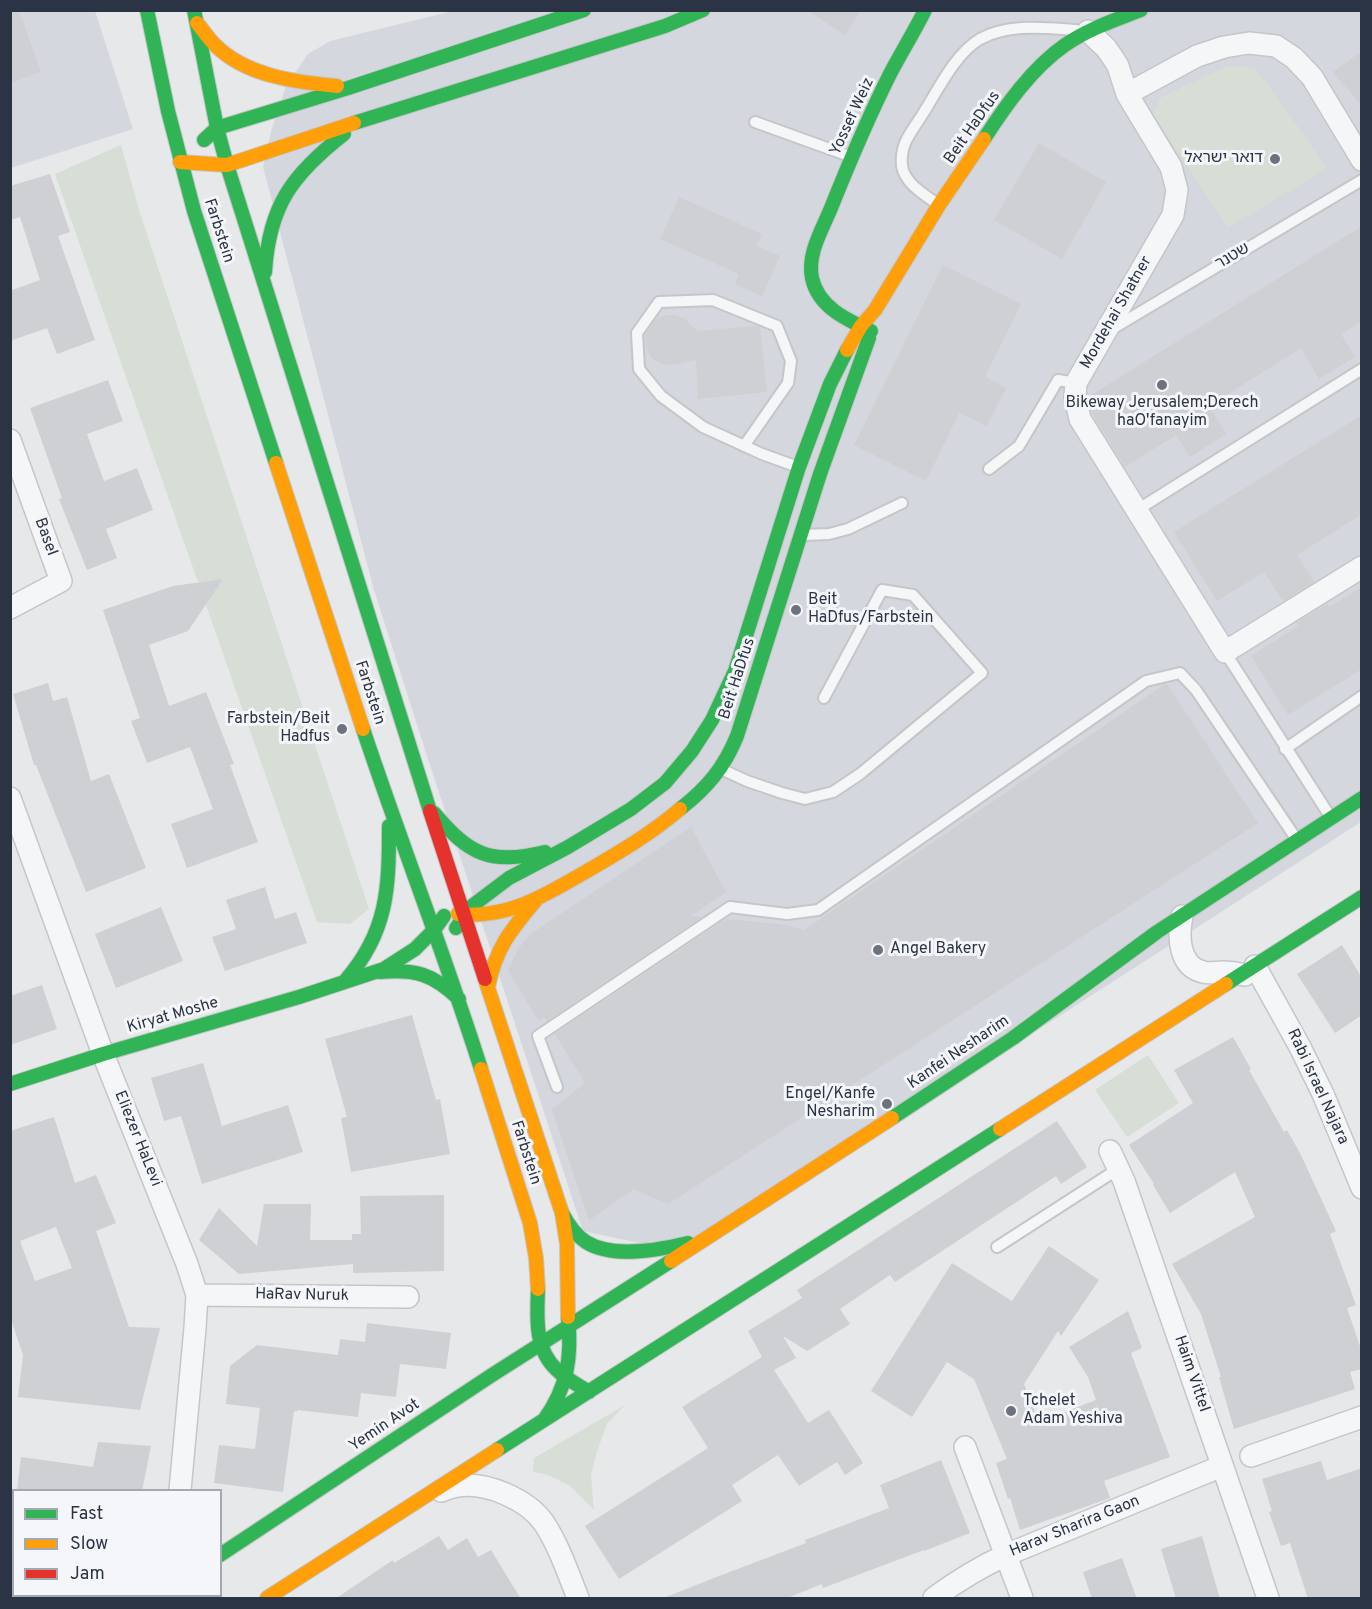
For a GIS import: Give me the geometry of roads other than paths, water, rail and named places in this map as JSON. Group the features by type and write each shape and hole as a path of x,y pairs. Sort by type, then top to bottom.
{"street":[{"name":"Farbstein","path":"147,10 167,108 194,211 389,807 459,999 532,1230 537,1268 537,1324 540,1344 549,1361 565,1377 589,1392"},
{"path":"180,162 217,128 584,10"},
{"path":"180,162 227,165 665,26 703,10"},
{"name":"Yossef Weiz","path":"866,328 832,311 823,302 812,278 812,264 818,241 852,157 886,83 926,10"},
{"name":"Beit HaDfus","path":"421,897 429,904 446,912 465,915 507,909 536,900 635,842 671,817 703,789 721,769 734,746 742,723 820,474 859,368 866,328 875,310 939,205 998,118 1048,58 1088,31 1141,10"},
{"name":"Farbstein","path":"196,17 217,128 227,165 429,807 562,1213 568,1249 567,1305 570,1349 565,1377 555,1403 544,1420"},
{"path":"196,17 216,45 235,60 249,67 309,83 348,87"},
{"name":"Mordehai Shatner","path":"1088,31 1106,48 1118,66 1127,94 1171,167 1178,190 1173,215 1076,383 1080,419 1225,652"},
{"path":"1127,94 1197,56 1224,46 1249,43 1276,46 1294,58 1312,77 1362,160"},
{"path":"266,286 268,240 283,197 302,170 318,154 364,120"},
{"name":"Yossef Weiz","path":"818,241 819,269 825,279"},
{"path":"858,302 875,310"},
{"name":"Beit HaDfus","path":"443,954 451,936 465,915 482,897 509,878 568,847 631,809 665,783 692,751 712,720 735,671 799,467 830,384 850,343 866,328"},
{"name":"Basel","path":"10,440 61,581 10,608"},
{"path":"1225,652 1362,567"},
{"name":"Eliezer HaLevi","path":"10,798 103,1054 187,1264 196,1295 180,1489"},
{"name":"Kanfei Nesharim","path":"569,1326 1013,1038 1135,948 1362,798"},
{"path":"345,981 363,960 374,940 380,922 388,873 389,807"},
{"path":"429,807 459,839 471,849 484,854 518,856 568,847"},
{"name":"Kiryat Moshe","path":"10,1084 384,969 409,954 434,930 446,912 456,890"},
{"path":"488,987 494,961 499,951 536,900"},
{"path":"267,1599 1248,970 1358,903"},
{"name":"Rabi Israel Najara","path":"1182,916 1179,929 1180,941 1184,956 1190,965 1206,973 1248,970 1268,989 1323,1094 1362,1188"},
{"path":"372,973 399,970 423,973 441,982 459,999"},
{"name":"Haim Vittel","path":"1114,1160 1124,1181 1268,1599"},
{"path":"562,1213 569,1226 579,1236 593,1245 606,1249 637,1251 664,1249 713,1234"},
{"name":"HaRav Nuruk","path":"196,1295 408,1297"},
{"name":"Yemin Avot","path":"222,1554 569,1326"},
{"path":"1251,1456 1362,1417"},
{"path":"965,1447 1022,1599"},
{"name":"Harav Sharira Gaon","path":"934,1599 951,1585 1006,1555 1222,1466"},
{"path":"431,1493 460,1486 487,1488 518,1500 532,1510 543,1522 555,1543 578,1599"}],"lane":[{"path":"939,205 915,188 908,180 902,169 901,157 906,142 960,58 980,39 1005,30 1033,27 1088,31"},
{"path":"755,122 852,157"},
{"name":"שטנר","path":"1104,334 1362,180"},
{"path":"744,446 789,383 791,361 777,326 713,300 659,302 637,333 639,369 661,396 703,427 744,446 799,467"},
{"path":"1137,510 1362,369"},
{"path":"989,469 1018,446 1058,380 1076,383"},
{"path":"801,535 829,534 848,529 902,503"},
{"path":"721,769 773,790 805,799 833,792 860,774 982,673 913,595 882,590 824,698"},
{"path":"1225,652 1331,819"},
{"path":"557,1087 538,1036 730,907 788,914 818,910 1146,681 1180,673 1196,690 1297,840"},
{"path":"1285,749 1362,696"},
{"path":"997,1247 1114,1160"}],"place":[{"name":"דואר ישראל","path":"1275,159"},
{"name":"Bikeway Jerusalem;Derech haO'fanayim","path":"1162,385"},
{"name":"Beit HaDfus/Farbstein","path":"796,610"},
{"name":"Farbstein/Beit Hadfus","path":"342,729"},
{"name":"Angel Bakery","path":"878,950"},
{"name":"Engel/Kanfe Nesharim","path":"887,1104"},
{"name":"Tchelet Adam Yeshiva","path":"1011,1411"}]}
